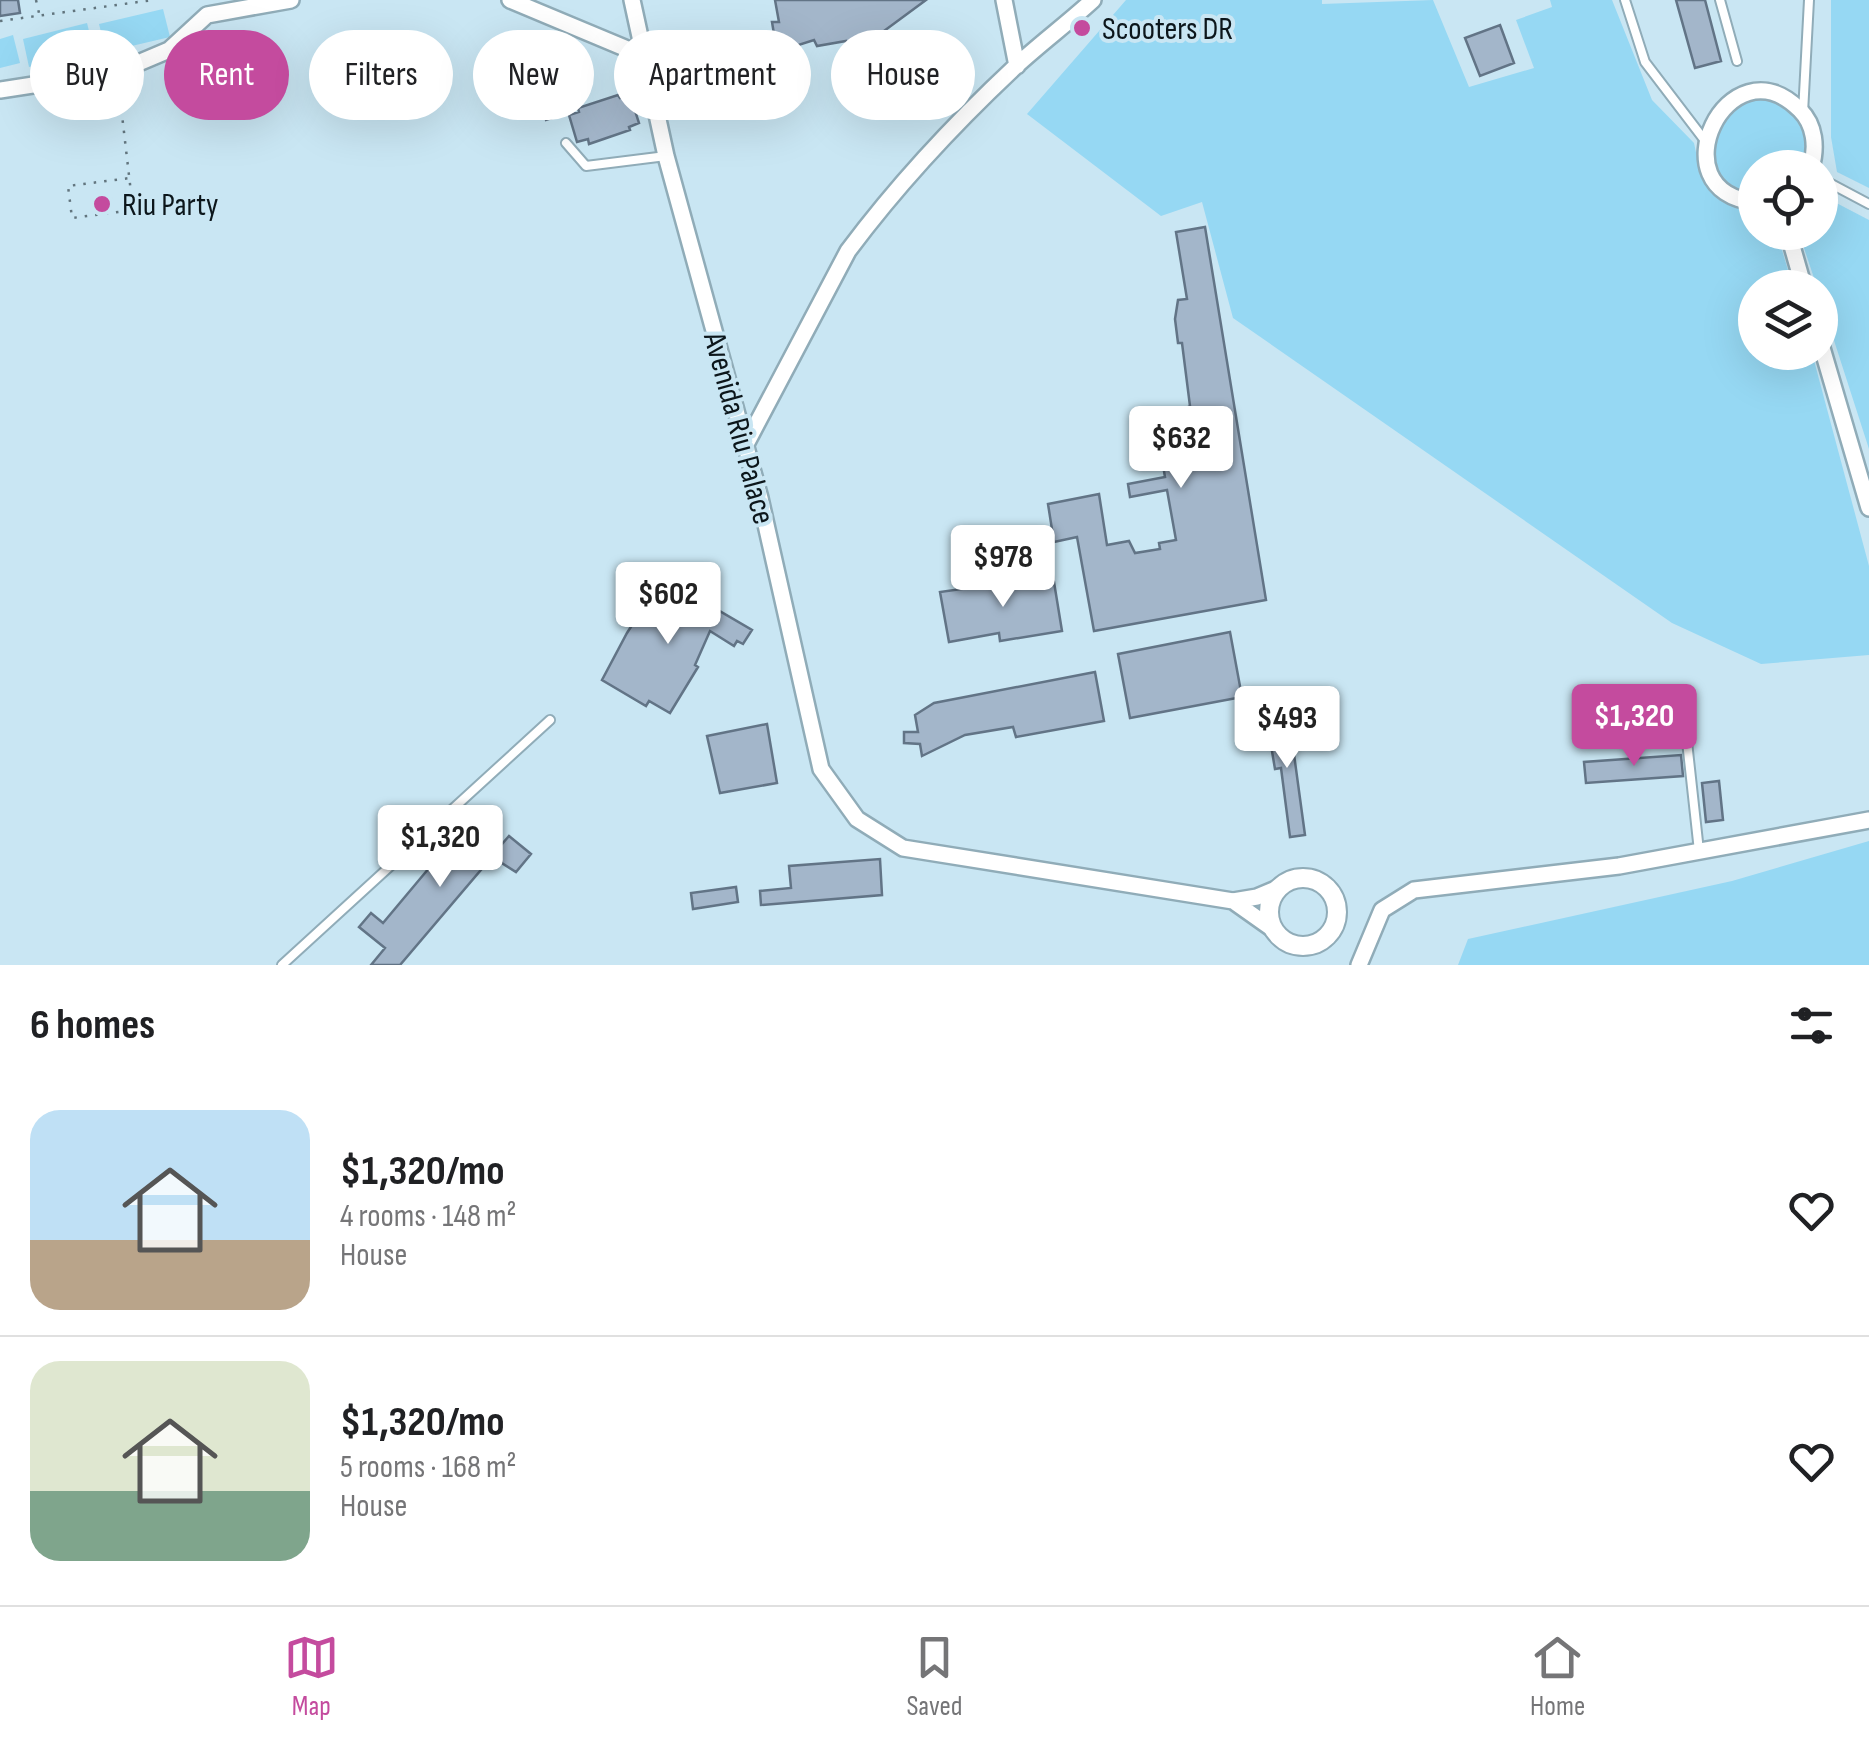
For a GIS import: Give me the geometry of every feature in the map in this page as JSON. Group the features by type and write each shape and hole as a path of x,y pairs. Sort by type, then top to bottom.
{"street":[{"path":"144,61 169,50 206,15 291,0"},
{"path":"510,0 614,43"},
{"name":"Avenida Riu Palace","path":"632,0 638,30"},
{"path":"1004,0 1017,66"},
{"path":"745,446 848,250 913,170 1017,66 1093,0"},
{"path":"0,90 30,85"},
{"path":"1738,197 1720,185 1706,158 1710,124 1736,98 1754,93 1789,100 1803,113 1815,142 1814,150"},
{"name":"Avenida Riu Palace","path":"658,120 791,629 820,769 857,819 902,848 1233,901 1278,888"},
{"path":"1829,370 1869,508"},
{"path":"1851,446 1869,442"},
{"path":"1359,965 1382,910 1414,890 1619,866 1869,820"},
{"path":"1310,878 1321,882 1335,900 1336,922 1330,932 1312,945 1290,944 1274,930 1269,909 1278,888 1288,881 1310,878"},
{"name":"Avenida Riu Palace","path":"1233,901 1274,930"},
{"path":"1312,945 1318,965"}],"lane":[{"path":"1625,0 1645,62 1706,142"},
{"path":"1720,0 1737,61"},
{"path":"1803,113 1809,0"},
{"path":"566,143 586,166 666,156"},
{"path":"1838,188 1869,204"},
{"path":"1682,705 1699,851"},
{"path":"282,965 550,720"}],"path":[{"path":"36,0 39,15"},
{"path":"0,22 153,0"},
{"path":"123,120 134,210 72,218 68,186 130,178"}],"shaded area":[{"path":"1126,0 1322,0 1322,4 1433,0 1469,87 1534,68 1516,20 1552,7 1550,0 1612,0 1652,100 1694,143 1700,171 1738,205 1738,250 1782,250 1788,270 1738,270 1738,370 1817,370 1869,566 1869,655 1761,664 1672,623 1233,318 1202,202 1161,216 1027,114"},
{"path":"1831,0 1869,0 1869,188 1838,172 1838,150 1833,150"},
{"path":"163,9 168,30 164,30 164,38 144,43 144,30 100,30 99,24"},
{"path":"87,23 89,30 59,30"},
{"path":"13,35 20,63 0,68 0,39"},
{"path":"30,37 29,67 23,39"},
{"path":"1754,93 1803,113 1808,150 1738,150 1738,194 1711,172 1710,124"},
{"path":"1838,204 1869,220 1869,449 1838,353 1838,270 1811,270 1805,250 1838,250"},
{"path":"1869,841 1869,965 1458,965 1468,939 1732,881"}],"building":[{"path":"0,0 18,0 20,13 0,16"},
{"path":"775,0 926,0 885,30 831,30 831,44 817,46 811,41 811,30 773,30 772,22 779,22"},
{"path":"1676,0 1705,0 1721,61 1695,68"},
{"path":"1500,25 1514,63 1480,76 1465,38"},
{"path":"614,96 614,120 639,123 589,144 588,139 577,142 570,120 594,120 594,103"},
{"path":"1205,227 1266,600 1094,631 1077,537 1054,542 1048,504 1099,494 1107,545 1129,541 1135,553 1160,549 1159,543 1176,540 1167,490 1130,497 1128,484 1165,477 1161,454 1193,448 1182,343 1178,343 1175,319 1178,300 1187,299 1176,232"},
{"path":"1053,576 1062,631 1000,641 999,633 949,642 940,592"},
{"path":"661,580 683,596 752,630 743,644 737,641 734,646 710,631 695,665 698,667 670,713 649,701 646,706 602,680"},
{"path":"1230,632 1242,697 1130,718 1118,654"},
{"path":"1095,672 1104,721 1016,737 1013,727 965,735 922,756 920,744 904,743 904,732 918,732 915,715 934,703"},
{"path":"1283,712 1293,747 1305,835 1290,837 1281,768 1275,769 1266,716"},
{"path":"767,724 777,783 720,793 707,736"},
{"path":"1681,755 1683,776 1586,783 1584,762"},
{"path":"1719,781 1723,820 1706,822 1702,783"},
{"path":"475,820 502,844 509,836 531,854 516,872 492,857 400,965 371,965 385,948 359,927 371,913 383,923 440,855 435,851 454,828 462,835"},
{"path":"880,859 882,895 761,905 760,891 791,888 789,866"},
{"path":"736,887 738,902 693,909 691,893"}],"place":[{"name":"Scooters DR","path":"1082,28"},
{"name":"Riu Party","path":"102,204"}]}
